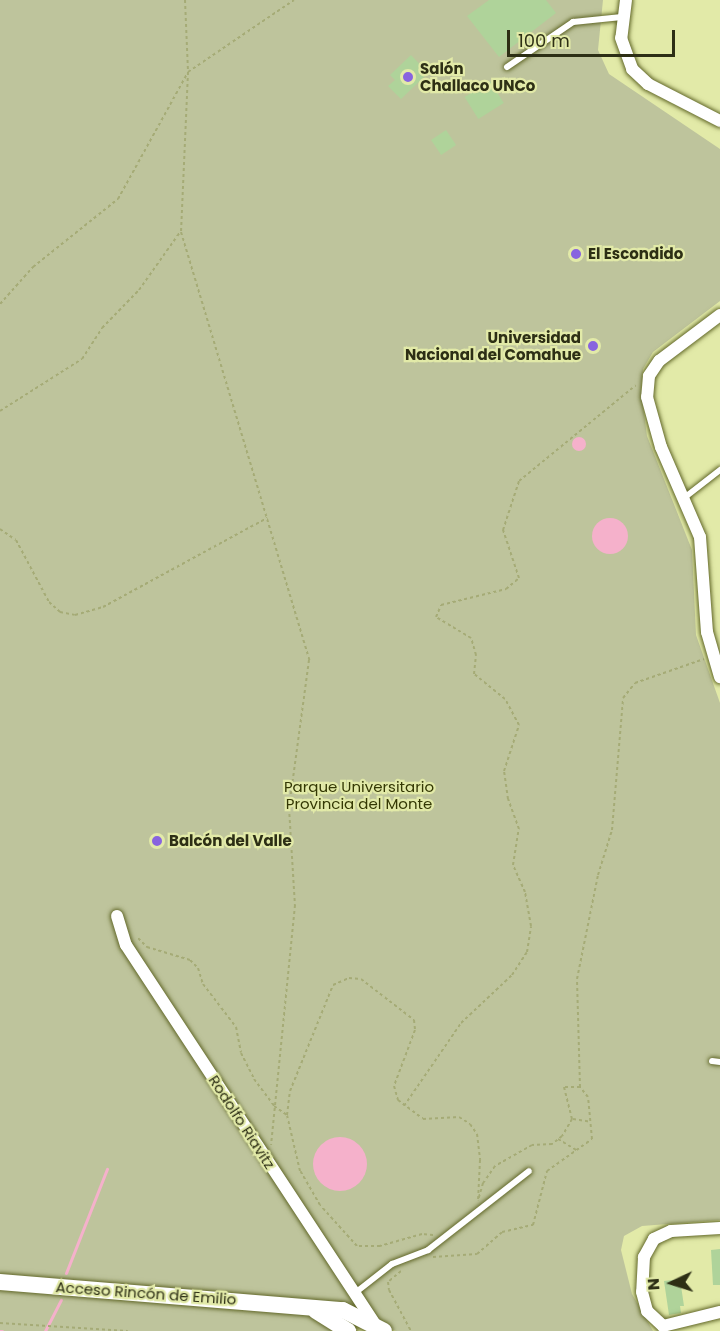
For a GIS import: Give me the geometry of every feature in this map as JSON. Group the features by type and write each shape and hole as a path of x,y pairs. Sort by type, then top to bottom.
{"main road":[{"name":"Acceso Rincón de Emilio","path":"0,1282 343,1310 380,1329"},
{"name":"Acceso Rincón de Emilio","path":"292,1305 317,1311 348,1331"}],"street":[{"path":"626,0 622,17 626,58 639,77 720,121"},
{"path":"720,315 659,361 649,376 649,414 700,537 712,654 720,677"},
{"name":"Rodolfo Riavitz","path":"117,916 126,945 380,1329"},
{"path":"720,1228 671,1231 654,1239 644,1257 642,1292 647,1311 663,1326 720,1312"},
{"path":"292,1305 339,1303 352,1288"}],"lane":[{"path":"507,68 573,22 622,17"},
{"path":"684,498 720,470"},
{"path":"712,1061 720,1062"},
{"path":"352,1288 392,1264 428,1250 530,1171"}],"path":[{"path":"185,0 188,72 181,232 309,660 289,808 295,905 269,1162"},
{"path":"0,304 33,267 118,199 188,72 294,0"},
{"path":"0,411 82,359 102,328 139,290 181,232"},
{"path":"404,1106 461,1023 512,975 527,952 531,926 525,892 513,865 519,829 508,799 504,771 519,725 505,699 474,674 476,655 471,638 436,617 441,605 506,589 519,579 503,530 519,481 649,376"},
{"path":"0,529 16,540 49,602 60,612 75,615 103,607 267,518"},
{"path":"580,1087 578,979 598,875 612,830 623,698 635,683 684,669 712,654"},
{"path":"138,938 147,946 190,960 198,968 203,984 236,1027 241,1053 254,1079 274,1106 286,1115"},
{"path":"444,1233 414,1235 380,1246 357,1246 320,1204 300,1172 286,1115 298,1066 321,1021 327,993 333,985 349,978 361,979 414,1020 415,1030 394,1086 404,1106 423,1119 459,1117 470,1124 477,1134 480,1160 478,1202 473,1211"},
{"path":"572,1119 591,1122"},
{"path":"558,1140 578,1151"},
{"path":"0,1323 128,1331"}],"green space":[{"name":"Parque Universitario Provincia del Monte","path":"0,0 603,0 598,50 609,74 720,149 720,301 653,352 643,369 641,391 647,436 692,550 696,635 720,703 720,1220 642,1226 624,1236 621,1250 632,1294 653,1331 396,1331 363,1317 0,1282"},
{"path":"0,1290 312,1315 342,1331 0,1331"}],"shaded area":[{"path":"579,437 584,439 586,444 584,449 579,451 574,449 572,444 574,439"},
{"path":"610,518 623,523 628,536 623,549 610,554 597,549 592,536 597,523"},
{"path":"335,1137 345,1137 355,1141 363,1149 367,1164 363,1179 355,1187 345,1191 335,1191 325,1187 317,1179 313,1169 313,1159 317,1149 325,1141"}],"building":[{"path":"489,0 546,0 556,13 499,57 467,16"},
{"name":"Salón Challaco UNCo","path":"411,55 428,73 401,99 388,86 395,80 390,75"},
{"path":"490,81 504,103 478,119 465,97"},
{"path":"446,130 456,145 441,155 431,140"},
{"path":"720,1249 720,1285 713,1285 711,1250"},
{"path":"680,1279 684,1306 680,1306 681,1313 669,1315 664,1281"}],"waterway":[{"path":"66,1273 107,1169"},
{"path":"45,1331 61,1300"}],"place":[{"name":"Salón Challaco UNCo","path":"408,77"},
{"name":"El Escondido","path":"576,254"},
{"name":"Universidad Nacional del Comahue","path":"593,346"},
{"name":"Balcón del Valle","path":"157,841"}]}
